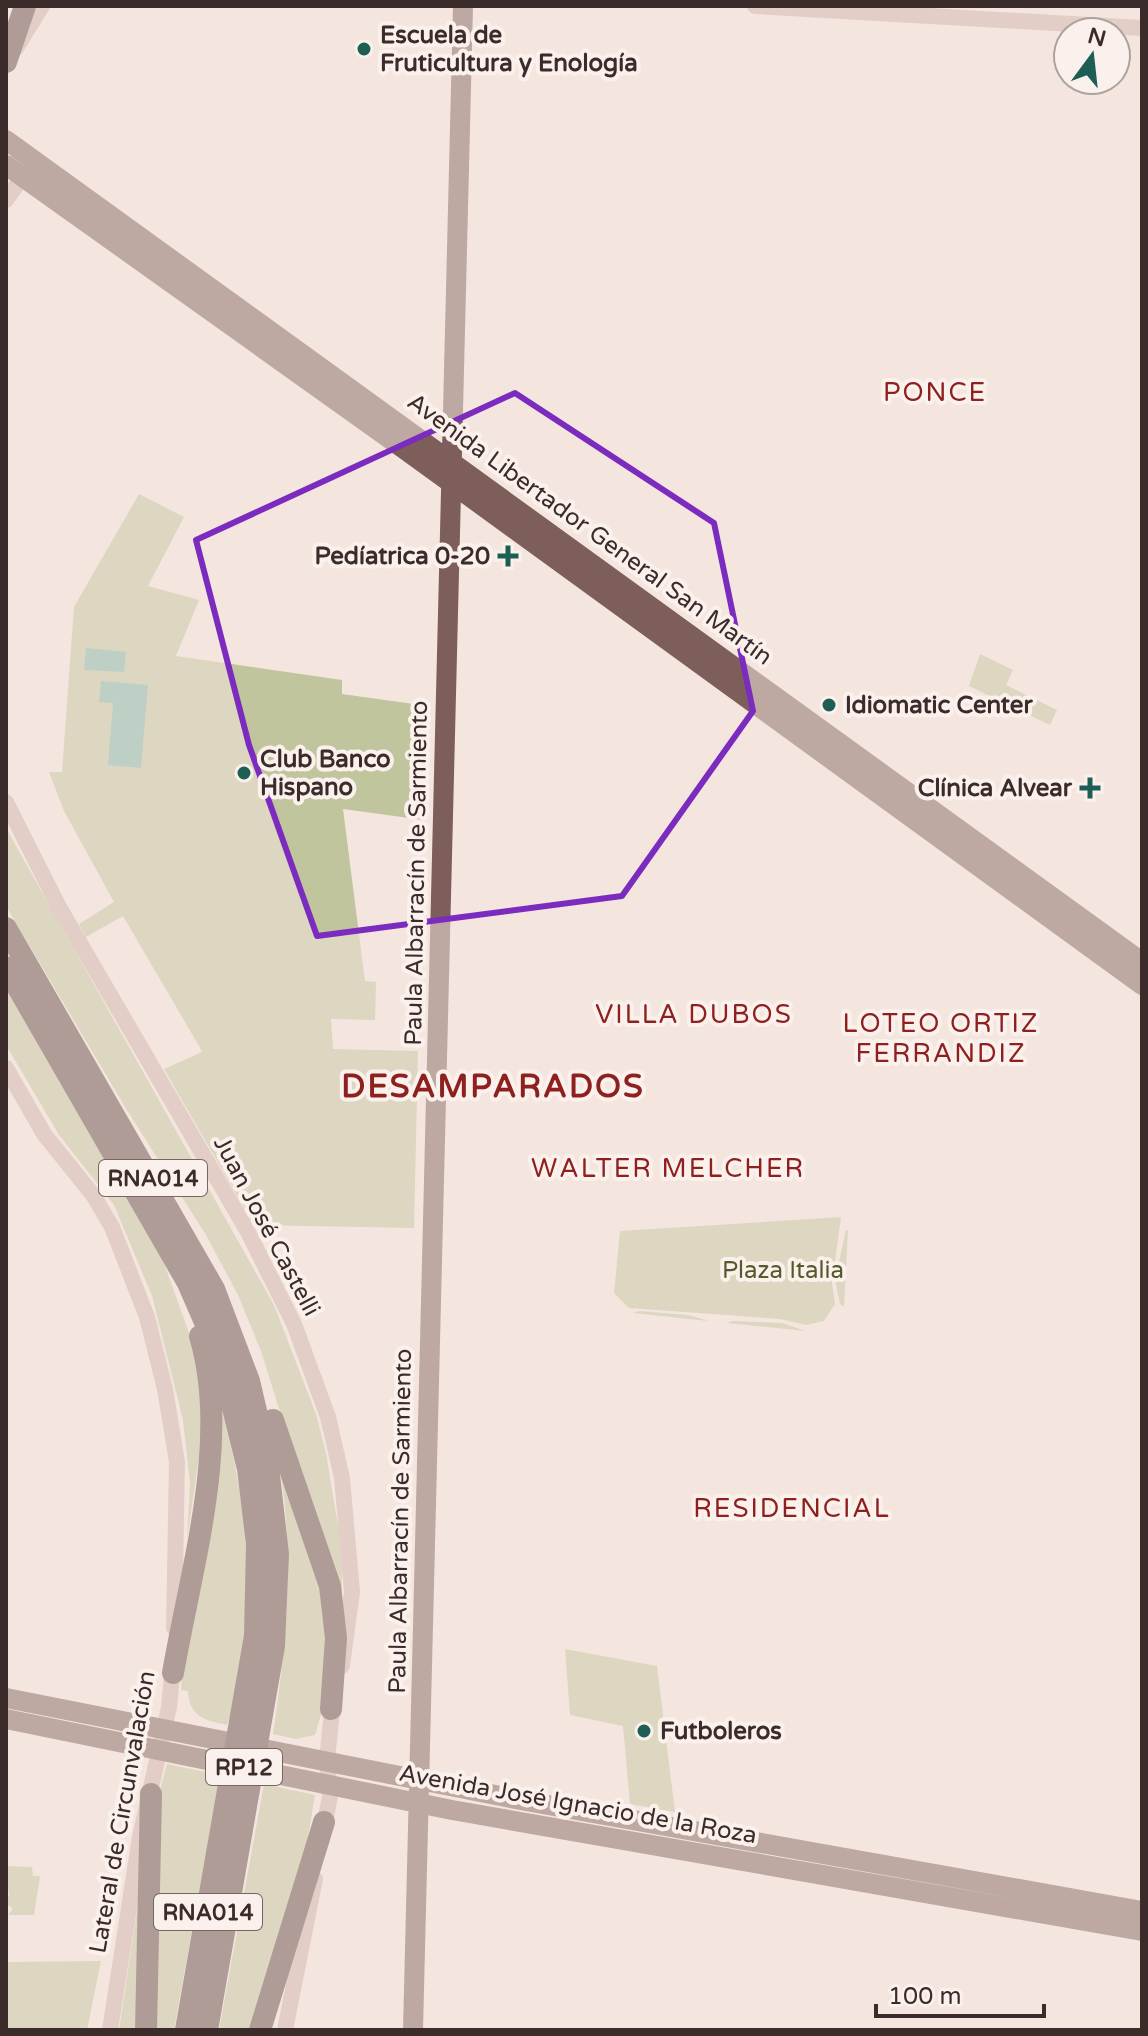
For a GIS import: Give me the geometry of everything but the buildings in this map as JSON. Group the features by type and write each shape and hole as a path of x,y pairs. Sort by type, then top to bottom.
{"highway":[{"path":"6,62 25,6"},
{"name":"RNA014","path":"6,928 163,1194 224,1311 249,1381 265,1445 278,1569 276,1623 254,1713 239,1796 207,2030"},
{"name":"RNA014","path":"6,967 172,1252 218,1351 236,1409 248,1469 257,1544 254,1713"},
{"path":"163,1194 214,1270 233,1307 324,1567 336,1627 331,1709"},
{"path":"172,1252 202,1346 211,1421 206,1489 173,1673"},
{"path":"146,2030 151,1794"},
{"name":"RNA014","path":"186,2030 239,1796"},
{"path":"260,2030 324,1822"}],"main road":[{"name":"Paula Albarracín de Sarmiento","path":"413,2030 463,6"},
{"name":"Avenida Libertador General San Martín","path":"6,140 21,167 452,485 1142,985"},
{"name":"Avenida Libertador General San Martín","path":"21,167 452,462 1142,962"},
{"name":"Avenida José Ignacio de la Roza","path":"6,1698 419,1779 1142,1911"},
{"name":"Avenida José Ignacio de la Roza","path":"6,1719 419,1803 1142,1931"}],"street":[{"path":"6,62 42,6"},
{"path":"755,6 1142,28"},
{"path":"6,200 21,167"},
{"name":"Juan José Castelli","path":"6,802 78,942 267,1267 318,1385 339,1461 351,1567 347,1643 331,1709 327,1760"},
{"name":"Lateral de Circunvalación","path":"6,1068 44,1134 93,1195 112,1227 154,1342 171,1419 178,1479 173,1673 160,1750 140,1837 110,2030"},
{"path":"285,2030 324,1822 329,1785 327,1760"}],"highlighted area":[{"path":"515,393 714,523 753,711 622,896 317,936 249,745 196,540"}],"green space":[{"name":"Club Banco Hispano","path":"139,494 184,517 148,586 199,600 176,656 342,680 342,694 428,706 424,820 343,809 365,981 376,982 375,1020 331,1019 333,1049 418,1051 414,1228 254,1225 164,1069 202,1052 199,1046 123,916 86,937 79,924 114,902 64,811 49,772 62,772 74,607"},
{"path":"980,654 1013,670 1006,685 1057,710 1050,725 969,686"},
{"path":"6,828 274,1305 316,1414 326,1453 342,1550 342,1610 261,1351 238,1295 206,1235 125,1107 6,906"},
{"path":"6,989 164,1263 188,1330 197,1363 203,1428 187,1540 190,1484 183,1420 152,1296 114,1205 59,1135 6,1045"},
{"name":"Plaza Italia","path":"841,1217 832,1283 835,1304 824,1321 806,1325 780,1319 629,1308 614,1293 620,1231"},
{"path":"846,1230 844,1307 840,1304 835,1280"},
{"path":"633,1313 689,1315 708,1321"},
{"path":"727,1323 782,1323 806,1331"},
{"path":"220,1400 244,1520 248,1604 238,1686 227,1725 200,1716 191,1707 188,1691 181,1690 184,1643"},
{"path":"280,1471 326,1589 325,1701 315,1735 295,1739 273,1734 282,1669 288,1570"},
{"name":"Futboleros","path":"565,1649 657,1666 675,1812 630,1804 623,1726 570,1715"},
{"path":"167,1764 220,1775 174,2030 150,2030 160,1790"},
{"path":"264,1784 315,1795 302,1873 254,2030 219,2030"},
{"path":"6,1866 32,1867 33,1876 40,1876 34,1915 8,1915 13,1909 6,1903 9,1895"},
{"path":"142,1878 139,2030 119,2030"},
{"path":"101,1961 87,2030 6,2030 6,1962"}],"water":[{"path":"86,648 126,652 124,672 84,670"},
{"path":"101,681 148,685 141,768 108,765 113,703 99,702"}],"place":[{"name":"Escuela de Fruticultura y Enología","path":"364,49"},
{"name":"Pedíatrica 0-20","path":"508,556"},
{"name":"Idiomatic Center","path":"829,705"},
{"name":"Club Banco Hispano","path":"244,773"},
{"name":"Clínica Alvear","path":"1090,788"},
{"name":"Futboleros","path":"644,1731"}],"district":[{"name":"PONCE","path":"935,392"},
{"name":"VILLA DUBOS","path":"694,1014"},
{"name":"LOTEO ORTIZ FERRANDIZ","path":"941,1038"},
{"name":"DESAMPARADOS","path":"493,1086"},
{"name":"WALTER MELCHER","path":"668,1168"},
{"name":"RESIDENCIAL","path":"792,1508"}]}
